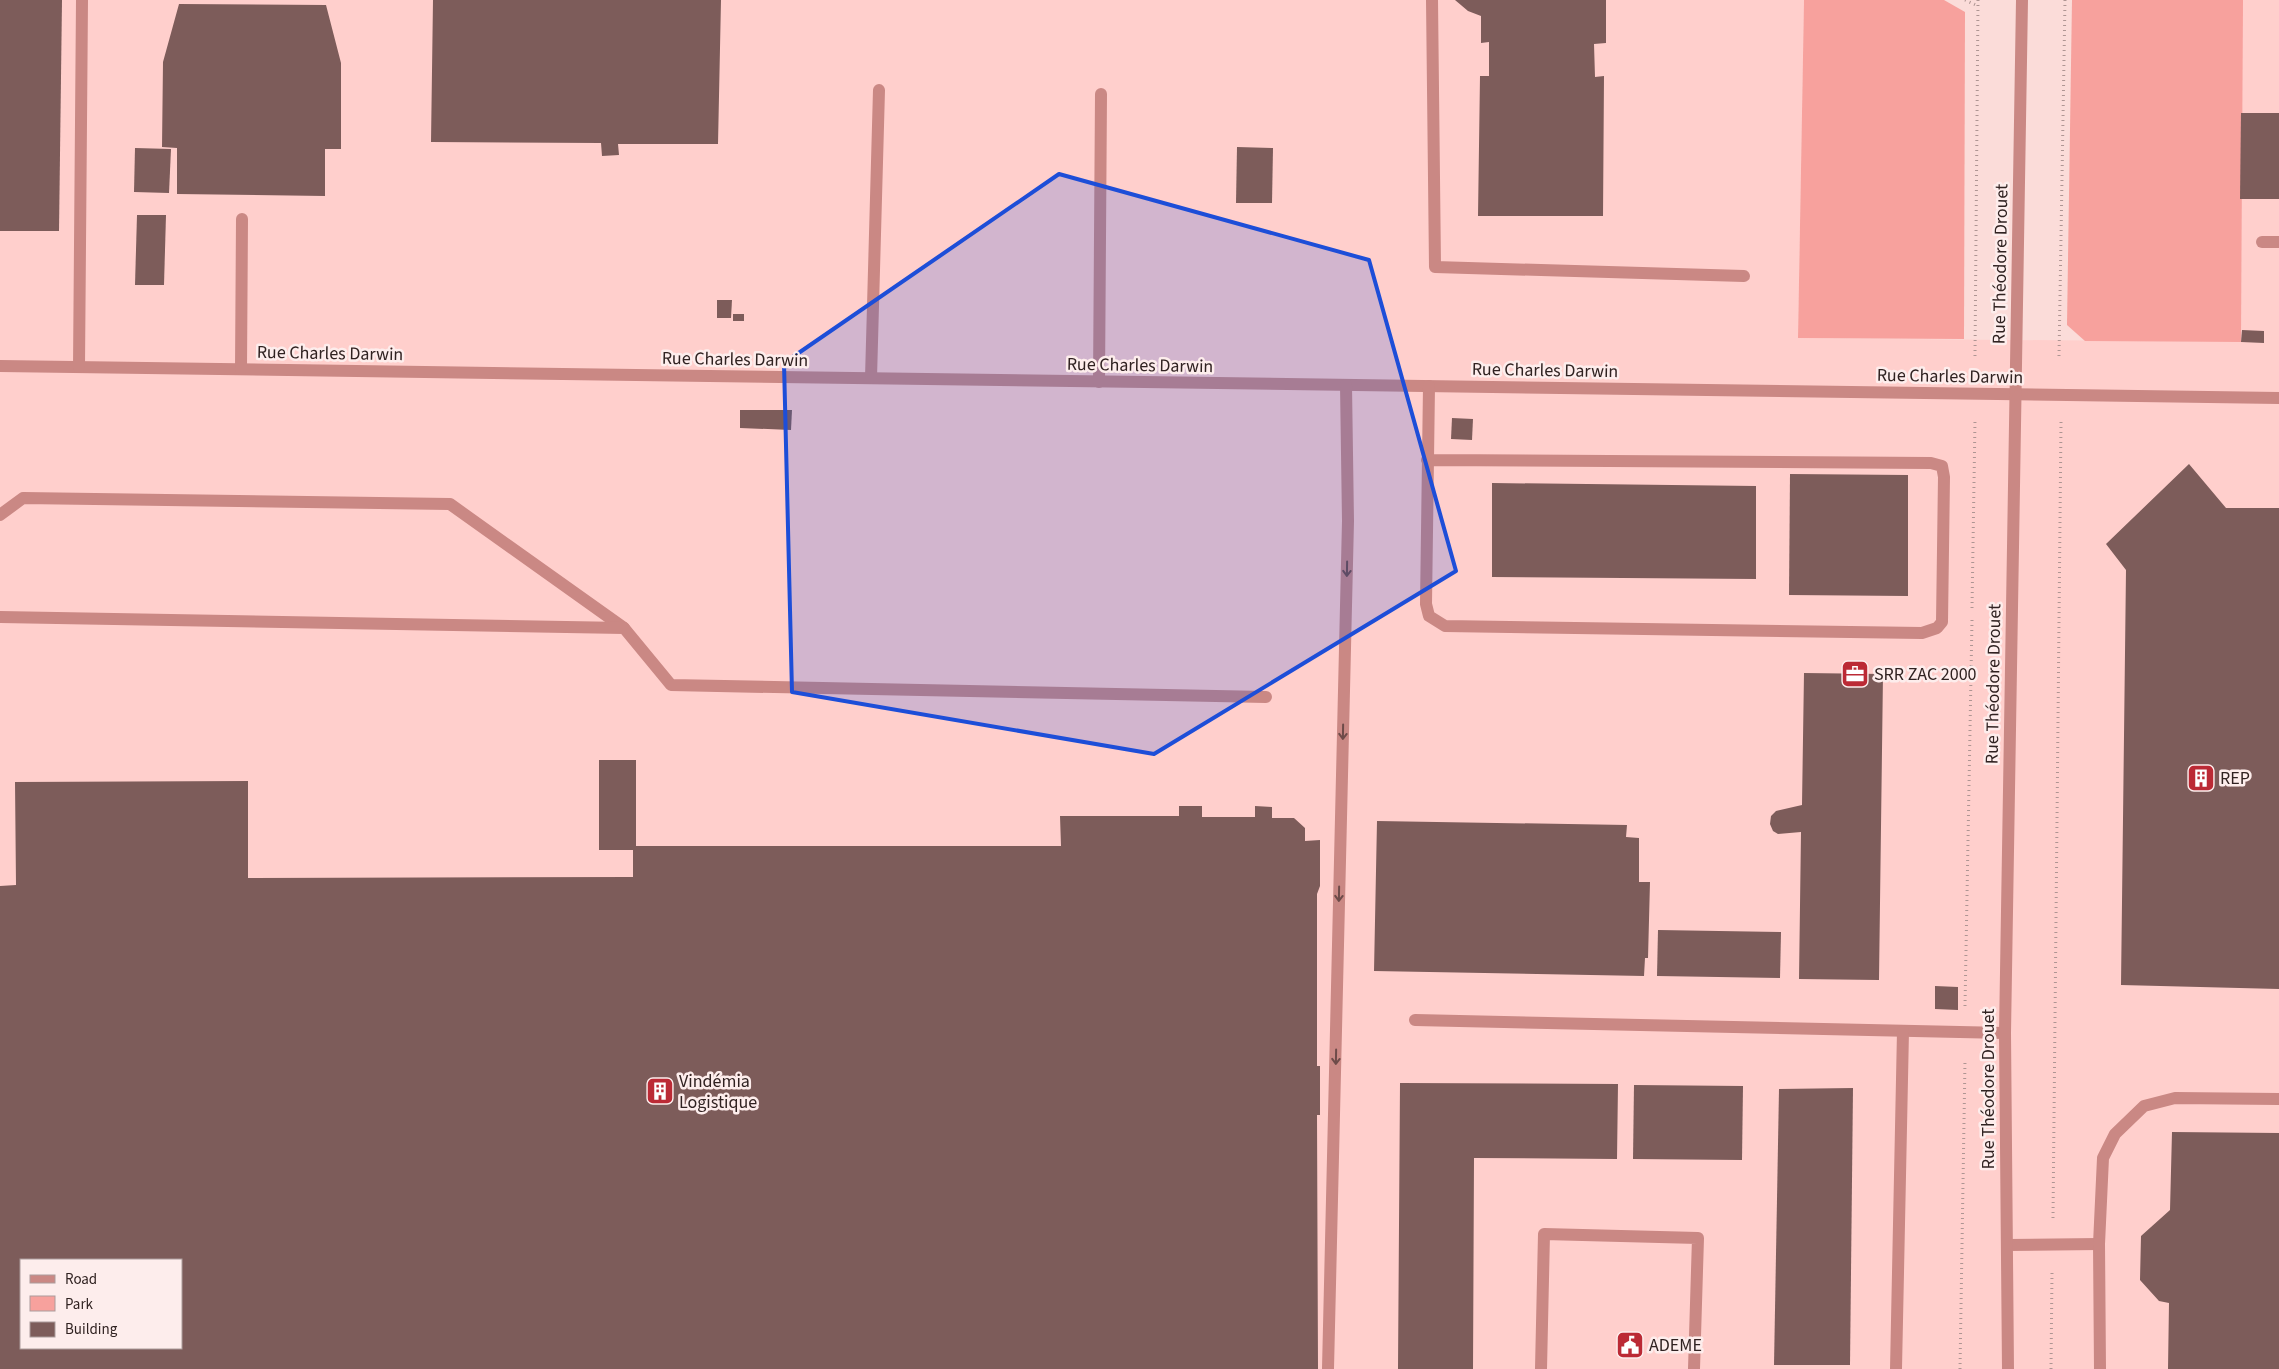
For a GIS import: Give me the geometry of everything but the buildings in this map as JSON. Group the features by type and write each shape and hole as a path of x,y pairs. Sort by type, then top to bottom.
{"street":[{"path":"79,367 82,0"},
{"path":"1432,0 1435,267 1744,276"},
{"name":"Rue Théodore Drouet","path":"2008,1369 2005,1033 2022,0"},
{"path":"871,378 879,90"},
{"path":"1099,382 1101,94"},
{"path":"241,369 242,219"},
{"path":"2262,242 2279,242"},
{"name":"Rue Charles Darwin","path":"0,366 2279,398"},
{"path":"1328,1369 1348,521 1346,385"},
{"path":"1427,460 1921,463 1942,466 1944,477 1942,622 1937,628 1922,633 1445,626 1429,616 1426,604 1427,460 1429,386"},
{"path":"0,515 23,498 450,504 624,628 671,685 1266,698"},
{"path":"0,617 624,628"},
{"path":"1415,1020 2005,1033"},
{"path":"1896,1369 1903,1031"},
{"path":"2100,1369 2099,1244 2102,1158 2115,1134 2144,1106 2175,1098 2279,1098"},
{"path":"1541,1369 1544,1234 1698,1238 1694,1369"},
{"path":"2007,1244 2099,1244"}],"path":[{"path":"1965,0 1978,6"},
{"path":"1975,356 1978,0"},
{"path":"2059,356 2065,0"},
{"path":"1960,1369 1975,418"},
{"path":"2051,1369 2061,421"}],"highlighted area":[{"path":"1059,174 1369,260 1456,571 1154,754 792,692 784,363"}],"shaded area":[{"path":"0,0 1804,0 1798,338 2241,342 2242,0 2279,0 2279,1369 0,1369"}],"green space":[{"path":"1804,0 1944,0 1965,12 1964,339 1798,338"},
{"path":"2072,0 2243,0 2241,342 2085,341 2067,325"}],"place":[{"name":"SRR ZAC 2000","path":"1855,674"},
{"name":"REP","path":"2201,778"},
{"name":"Vindémia Logistique","path":"660,1091"},
{"name":"ADEME","path":"1630,1345"}]}
